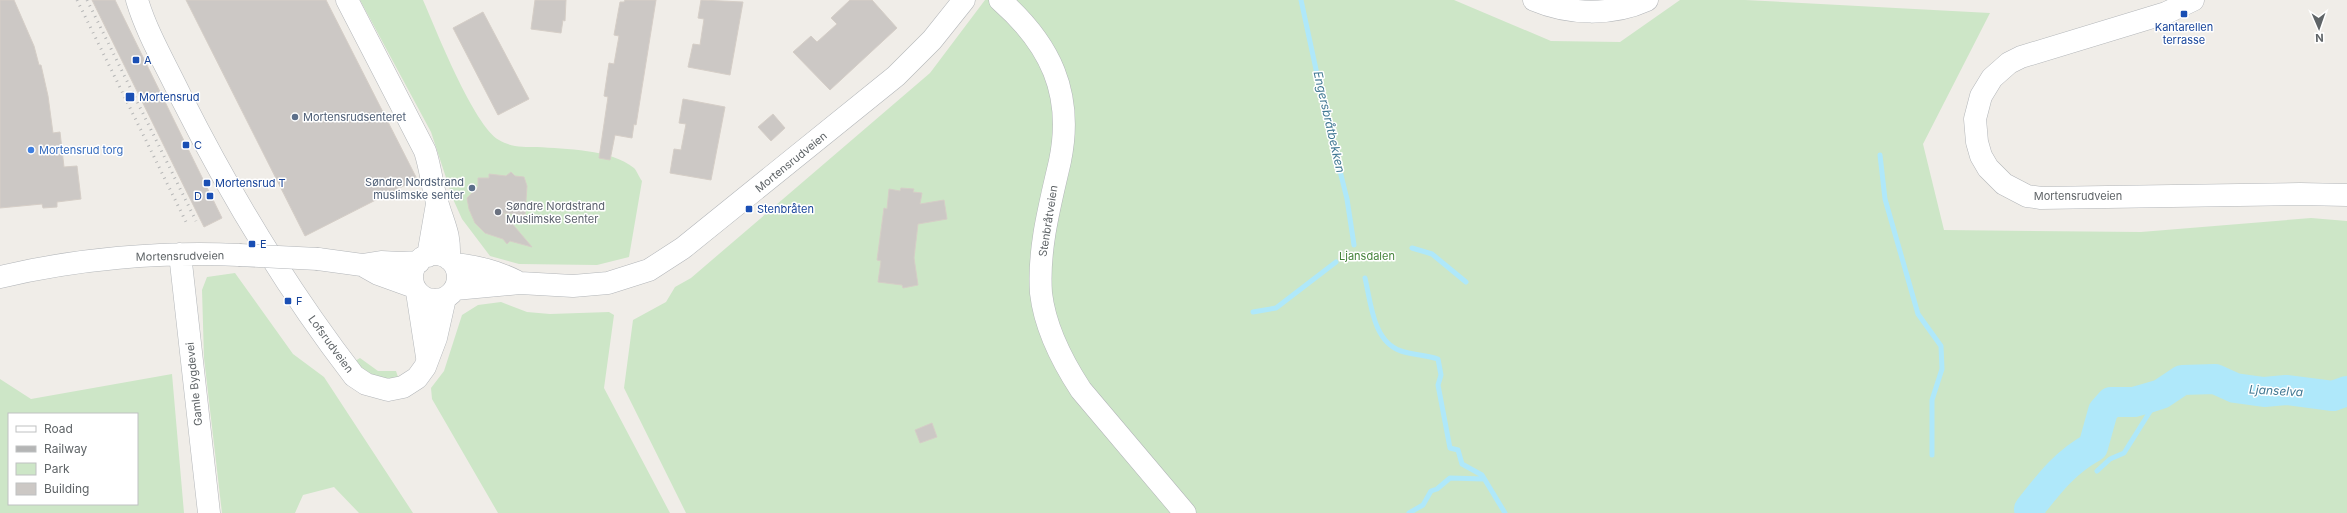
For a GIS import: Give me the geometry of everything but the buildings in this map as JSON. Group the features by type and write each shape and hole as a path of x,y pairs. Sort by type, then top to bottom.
{"street":[{"name":"Lofsrudveien","path":"137,0 177,87 239,206 284,278 354,376 366,384 388,390 411,383 422,373 427,357 436,338 450,293"},
{"path":"347,0 425,151 434,182 437,204 437,260 458,279 450,293 440,300 427,299 416,289"},
{"name":"Mortensrudveien","path":"450,293 520,283 573,286 608,283 637,276 665,261 725,215 896,76 932,40 964,0"},
{"name":"Stenbråtveien","path":"1000,0 1024,22 1042,46 1054,71 1062,103 1063,142 1045,227 1041,273 1043,302 1054,340 1067,369 1081,390 1185,513"},
{"path":"1534,0 1566,9 1598,11 1627,7 1647,0"},
{"name":"Mortensrudveien","path":"2193,0 2166,13 2026,56 2009,63 1999,70 1985,87 1975,119 1977,142 1988,168 2004,184 2014,191 2040,198 2266,194 2347,195"},
{"name":"Mortensrudveien","path":"0,276 48,267 145,255 180,254 318,259 362,265 381,262 400,263 437,260 472,266 501,274 520,283"},
{"name":"Gamle Bygdevei","path":"180,254 209,513"},
{"path":"427,357 413,271 437,260"},
{"name":"Mortensrudveien","path":"362,265 378,274 416,289"}],"green space":[{"path":"360,0 423,0 446,54 467,97 489,131 499,140 517,146 587,151 613,157 634,168 642,181 629,257 597,265 519,264 490,256 462,219 453,199 431,132"},
{"name":"Ljansdalen","path":"985,0 1454,0 1551,41 1620,42 1680,0 1745,0 1990,13 1923,144 1944,230 2141,232 2311,218 2347,221 2347,513 686,513 624,388 633,320 666,302 675,287 691,278 930,73"},
{"path":"235,273 293,354 324,377 413,513 359,513 334,487 303,495 295,513 222,513 204,358 202,290 207,277"},
{"path":"501,302 527,312 550,314 609,312 614,315 604,388 670,513 498,513 432,399 431,388 444,371 462,315 478,305"},
{"path":"360,358 378,371 396,371 399,380 393,381 368,375 355,361"},
{"path":"172,374 184,513 0,513 0,379 31,399"}],"waterway":[{"name":"Engersbråtbekken","path":"1301,0 1325,111 1347,199 1354,245"},
{"path":"1880,155 1885,199 1918,314 1941,346 1942,369 1932,400 1932,455"},
{"path":"1412,248 1432,254 1466,282"},
{"path":"1253,312 1276,308 1336,262"},
{"name":"Engersbråtbekken","path":"1365,278 1375,320 1384,339 1401,351 1438,359 1441,375 1438,385 1450,448 1458,450 1462,464 1482,475 1505,513"},
{"name":"Ljanselva","path":"2029,509 2065,467 2093,447 2103,411 2111,402 2134,402 2161,394 2182,380 2215,379 2235,388 2264,392 2286,390 2333,396 2347,391"},
{"path":"2097,471 2110,459 2124,453 2161,394"},
{"path":"1409,513 1423,505 1431,491 1437,489 1450,478 1484,479"}],"railway":[{"path":"77,0 188,226"},
{"path":"87,0 196,221"}],"place":[{"name":"Kantarellen terrasse","path":"2184,14"},
{"name":"A","path":"136,60"},
{"name":"Mortensrud","path":"130,97"},
{"name":"Mortensrudsenteret","path":"295,117"},
{"name":"C","path":"186,145"},
{"name":"Mortensrud torg","path":"31,150"},
{"name":"Mortensrud T","path":"207,183"},
{"name":"Søndre Nordstrand muslimske senter","path":"472,188"},
{"name":"D","path":"210,196"},
{"name":"Stenbråten","path":"749,209"},
{"name":"Søndre Nordstrand Muslimske Senter","path":"498,212"},
{"name":"E","path":"252,244"},
{"name":"F","path":"288,301"}]}
